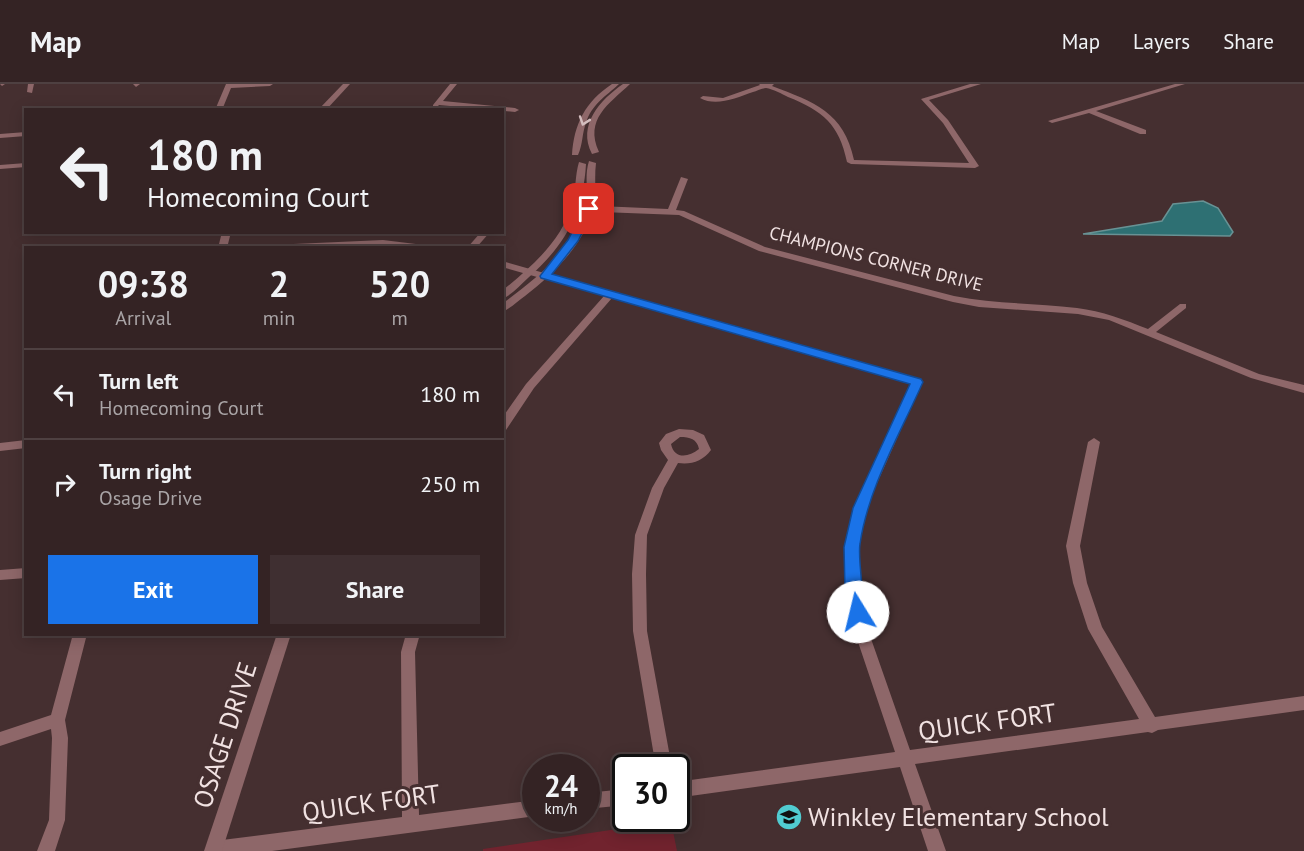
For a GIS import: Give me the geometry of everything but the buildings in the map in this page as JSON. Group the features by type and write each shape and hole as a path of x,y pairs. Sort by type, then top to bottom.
{"street":[{"path":"219,108 229,85 270,84"},
{"path":"323,108 346,84"},
{"path":"435,106 454,84"},
{"path":"616,84 603,93 585,115 579,146 571,159 582,164 592,163 600,157 591,143 594,119 607,98 627,84"},
{"path":"703,98 723,100 766,85 802,100 830,116 850,147 852,162 975,166 935,107 924,99 978,84"},
{"path":"1052,121 1182,84"},
{"path":"435,106 475,108"},
{"path":"504,109 515,110"},
{"path":"1090,111 1143,132"},
{"path":"0,136 24,134"},
{"path":"574,153 595,152"},
{"path":"504,307 545,276 573,241 589,209 592,163"},
{"path":"504,294 532,272 570,226 576,208 582,164"},
{"path":"0,167 24,165"},
{"path":"671,212 684,179"},
{"name":"CHAMPIONS CORNER DRIVE","path":"576,208 681,213 708,223 762,249 942,296 979,304 1078,311 1112,318 1255,376 1304,389"},
{"path":"473,246 484,234"},
{"path":"315,246 382,243 407,246"},
{"path":"504,265 917,382 860,508 852,547 853,591 862,633 937,851"},
{"path":"504,424 530,386 611,294"},
{"path":"1150,332 1183,306"},
{"path":"1094,442 1073,546 1080,583 1095,629 1152,726"},
{"path":"0,447 24,444"},
{"path":"662,754 640,631 639,574 641,535 658,488 675,458"},
{"path":"0,575 24,573"},
{"path":"46,851 57,820 60,738 57,720 79,636"},
{"name":"OSAGE DRIVE","path":"214,850 283,636"},
{"path":"411,824 408,652 412,636"},
{"name":"QUICK FORT","path":"690,788 1152,726 1304,703"},
{"path":"0,739 57,720"},
{"name":"QUICK FORT","path":"214,850 522,810"}],"shaded area":[{"path":"612,830 612,832 673,832 677,851 483,851 483,849"}],"water":[{"path":"1203,201 1218,208 1233,232 1230,236 1083,234 1162,221 1173,204"}],"place":[{"name":"Winkley Elementary School","path":"789,817"}],"route":[{"path":"589,209 573,241 545,276 917,382 860,508 852,547 853,591 858,612"}]}
